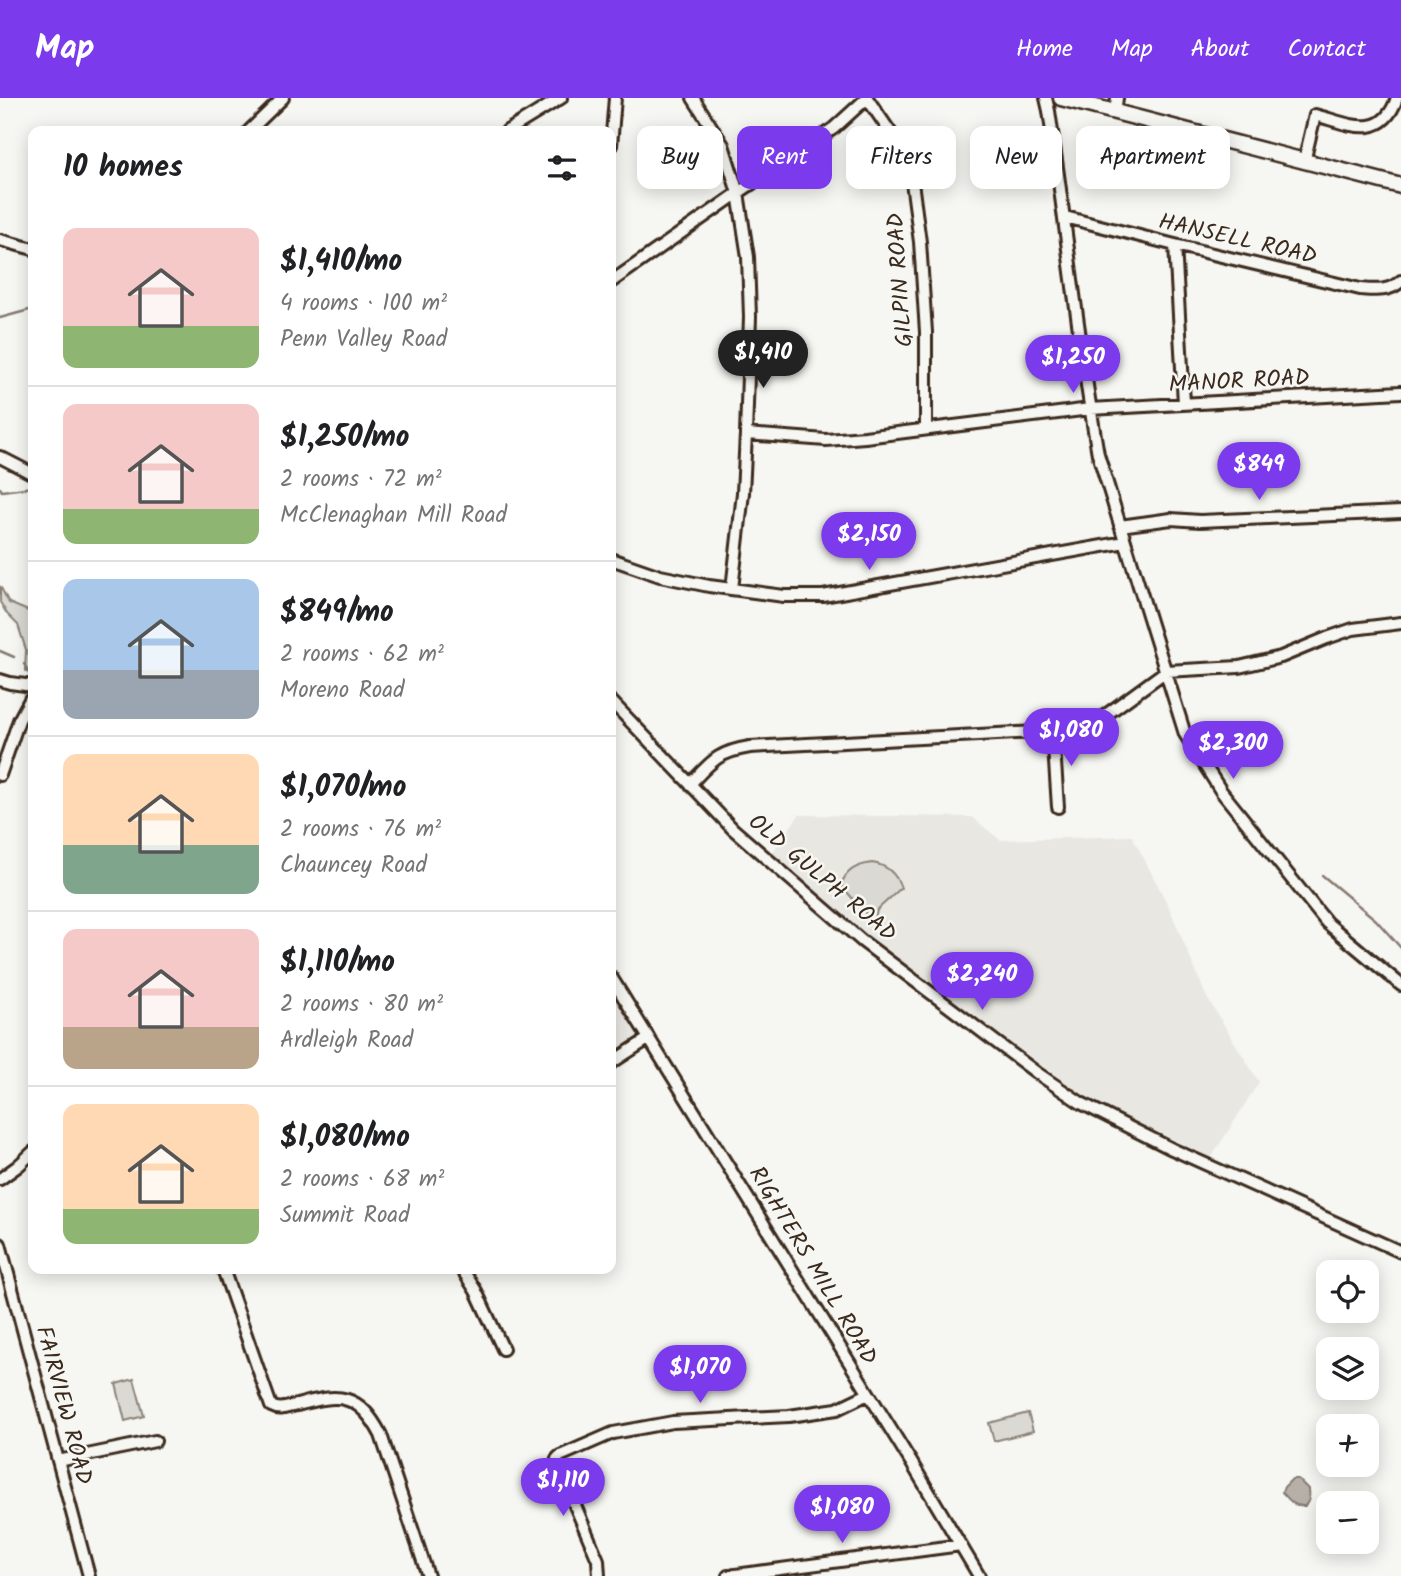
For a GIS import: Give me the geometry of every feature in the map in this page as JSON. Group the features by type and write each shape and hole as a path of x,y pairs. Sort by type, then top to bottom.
{"main road":[{"path":"1061,98 1116,105 1304,162 1401,186"}],"street":[{"path":"254,126 283,98"},
{"path":"516,126 561,98"},
{"path":"613,126 615,98"},
{"path":"692,98 723,145 738,193 748,257 750,317 746,434 743,493 732,589"},
{"path":"616,278 834,128 867,98"},
{"name":"GILPIN ROAD","path":"867,98 895,139 912,182 920,242 926,332 926,429"},
{"path":"1046,98 1098,454 1185,734 1221,791 1326,923 1401,985"},
{"path":"1315,115 1371,127 1384,121 1392,112 1397,98"},
{"path":"1304,162 1315,115 1308,103"},
{"name":"HANSELL ROAD","path":"1065,217 1360,289 1381,290 1401,281"},
{"path":"0,240 28,248"},
{"path":"1175,245 1184,403"},
{"name":"MANOR ROAD","path":"746,434 826,439 865,438 1090,409 1401,392"},
{"path":"0,457 28,471"},
{"path":"1120,527 1171,519 1200,521 1401,512"},
{"path":"616,561 660,576 709,586 784,596 823,596 1125,542"},
{"path":"690,784 718,757 730,750 750,747 1075,730 1092,725 1166,671 1238,667 1281,657 1353,629 1401,623"},
{"path":"0,680 28,686"},
{"path":"20,685 24,709"},
{"path":"0,775 28,702"},
{"name":"OLD GULPH ROAD","path":"616,706 733,829 862,941 1037,1073 1081,1103 1171,1149 1401,1252"},
{"path":"1053,732 1058,807"},
{"name":"RIGHTERS MILL ROAD","path":"616,985 979,1576"},
{"path":"616,1060 648,1039"},
{"path":"0,1179 28,1157"},
{"name":"FAIRVIEW ROAD","path":"0,1244 89,1576"},
{"path":"225,1274 269,1402 275,1408 281,1409 321,1398 342,1398 360,1405 372,1419 381,1435 428,1576"},
{"path":"465,1274 503,1349"},
{"path":"599,1576 598,1560 558,1465 557,1460 563,1454 613,1433 673,1422 813,1413 837,1409 869,1394"},
{"path":"58,1461 155,1441"},
{"path":"728,1576 961,1545"}],"shaded area":[{"path":"0,586 9,603 28,611 28,673 25,670 26,650 18,625 0,602"},
{"path":"799,815 972,817 1000,840 1132,836 1169,907 1206,996 1259,1082 1211,1158 1085,1097 891,955 772,853"},
{"path":"872,863 890,871 901,888 877,910 874,923 868,922 866,914 841,885 853,869"},
{"path":"616,998 641,1037 616,1052"},
{"path":"134,1379 144,1416 125,1421 116,1384"},
{"path":"1028,1413 1033,1431 994,1441 989,1423"},
{"path":"1292,1479 1298,1479 1308,1489 1309,1500 1305,1506 1295,1504 1282,1492"}],"waterway":[{"path":"0,318 28,310"},
{"path":"0,488 2,491 28,488"},
{"path":"0,651 14,657"},
{"path":"24,664 28,671"},
{"path":"1322,875 1376,920 1401,948"}]}
